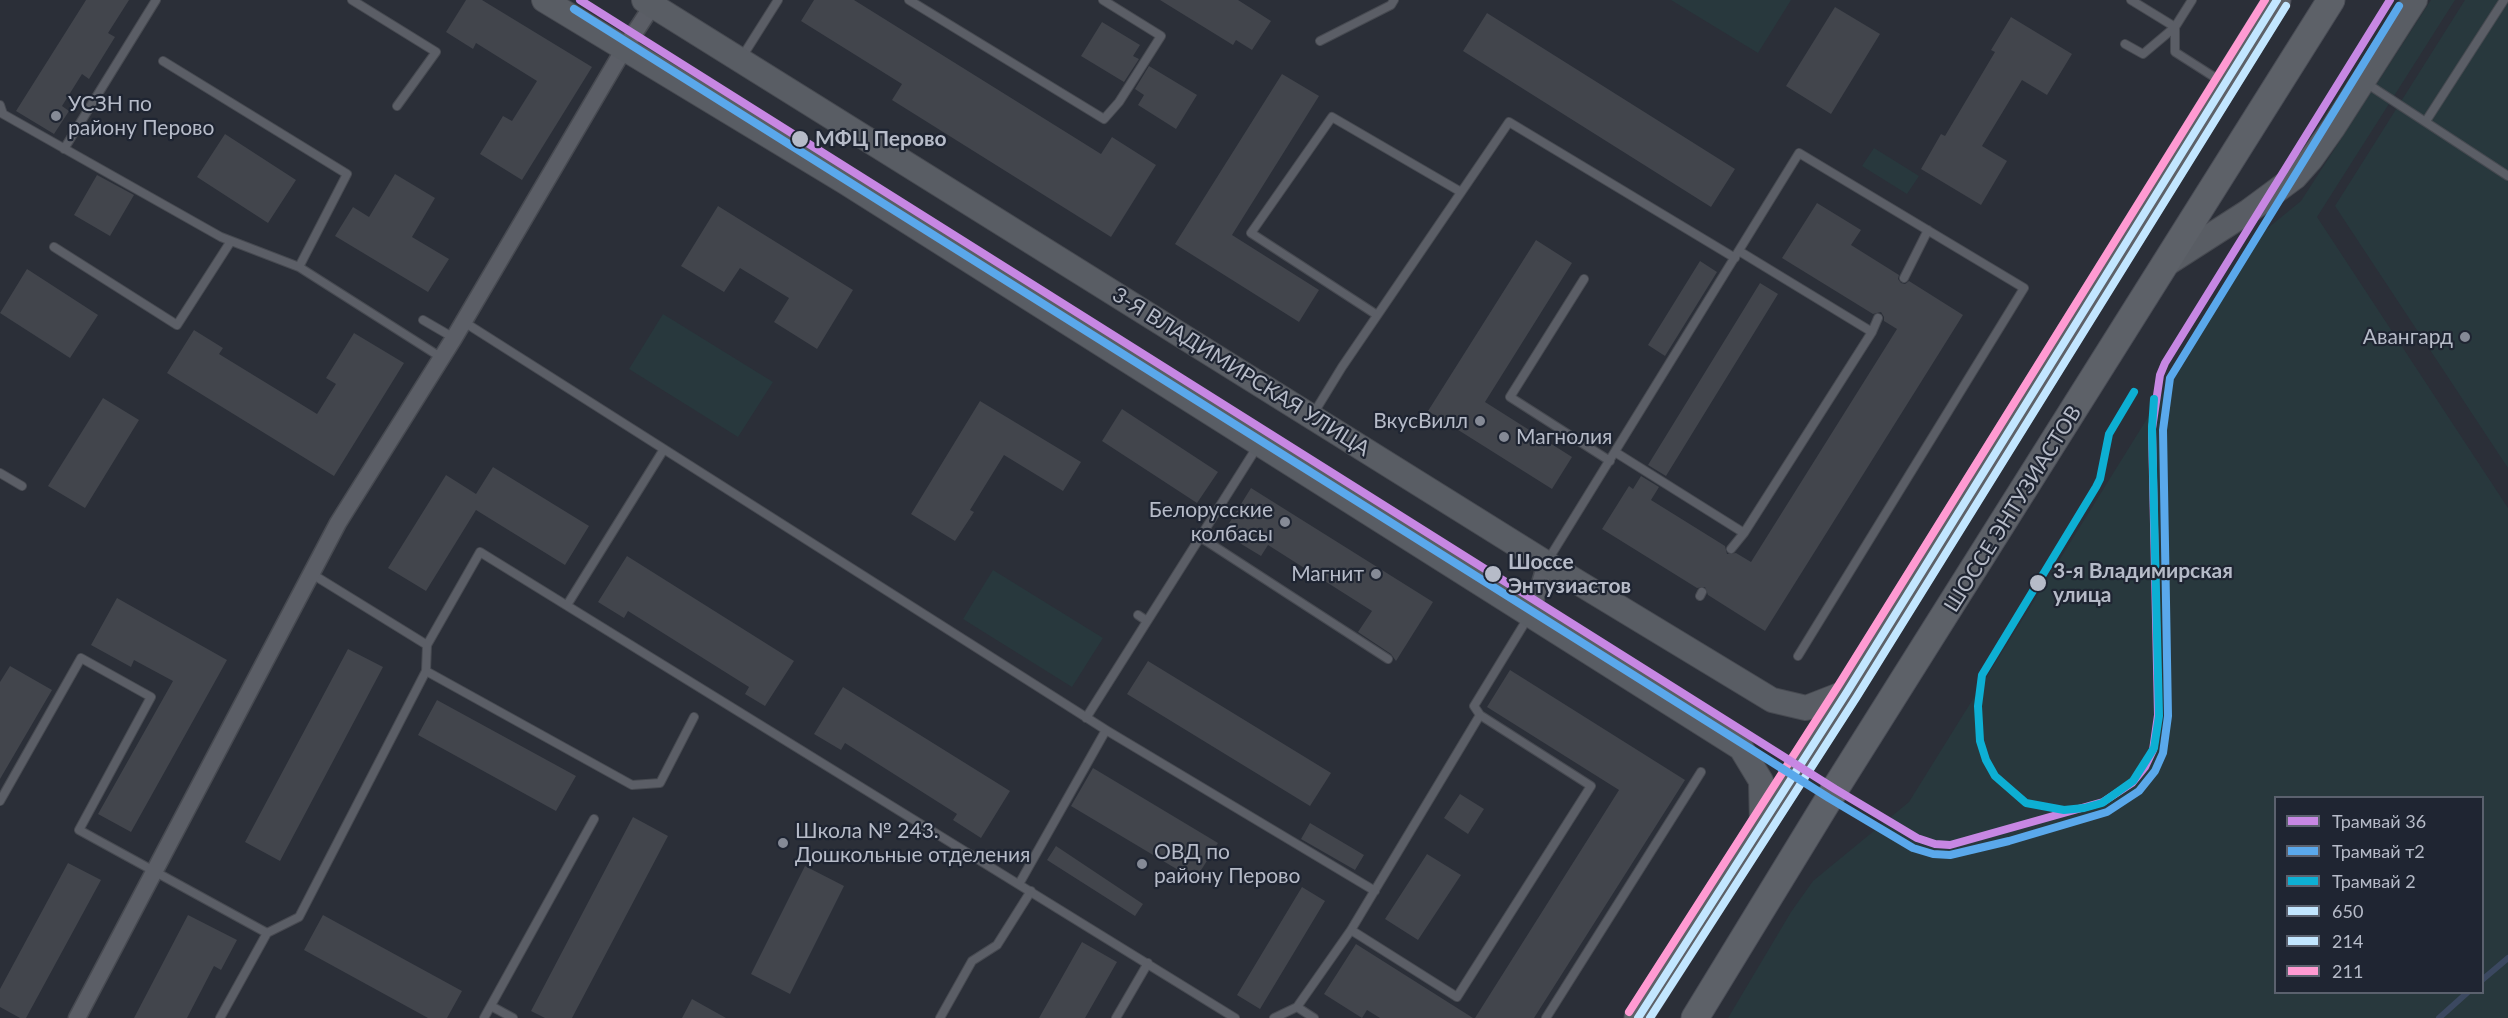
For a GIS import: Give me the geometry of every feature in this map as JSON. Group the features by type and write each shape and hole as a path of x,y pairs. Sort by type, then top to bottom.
{"main road":[{"path":"1638,1018 1847,692 2277,0"},
{"name":"ШОССЕ ЭНТУЗИАСТОВ","path":"1695,1018 1835,789 2168,263 2331,0"}],"street":[{"path":"544,0 813,162 1742,748 1761,782 1762,823"},
{"path":"2168,263 2249,211 2295,177 2316,152 2415,0"},
{"path":"77,1018 339,523 454,338 651,2"},
{"name":"3-Я ВЛАДИМИРСКАЯ УЛИЦА","path":"651,2 1546,563 1772,699 1806,708 1847,692"},
{"path":"1530,614 1546,563"}],"lane":[{"path":"64,148 156,0"},
{"path":"352,0 436,52 397,106"},
{"path":"741,60 778,0"},
{"path":"909,0 1104,119 1119,102 1161,36 1103,0"},
{"path":"1320,41 1391,5 1394,0"},
{"path":"2131,0 2175,27"},
{"path":"2125,44 2143,54 2175,27 2192,0"},
{"path":"2426,121 2504,0"},
{"path":"2175,27 2175,52 2225,84"},
{"path":"163,61 347,174 299,267"},
{"path":"2363,81 2508,176"},
{"path":"0,105 3,114 231,241 299,267 442,358"},
{"path":"1377,315 1251,233 1332,117 1461,192"},
{"path":"1312,417 1377,315 1509,122 1872,332"},
{"path":"1546,563 1799,153 2024,288 1798,656"},
{"path":"1904,278 1928,230"},
{"path":"54,247 177,325 231,241"},
{"path":"1584,279 1510,396 1610,461"},
{"path":"1731,549 1744,533 1872,332 1878,318"},
{"path":"423,320 454,338"},
{"path":"464,321 1086,718 1375,891"},
{"path":"1086,718 1260,443"},
{"path":"567,605 664,449"},
{"path":"1616,452 1744,533"},
{"path":"0,473 22,486"},
{"path":"1200,537 1388,659"},
{"path":"220,1018 267,933 299,917 426,671 427,645 480,552 1235,1018"},
{"path":"312,574 427,645"},
{"path":"1351,930 1457,997 1591,786 1480,715 1474,706 1530,614"},
{"path":"1138,615 1148,621"},
{"path":"0,801 81,658 151,698 78,830 267,933"},
{"path":"426,671 633,785 660,783 694,717"},
{"path":"1274,1018 1297,1007 1351,930 1480,715"},
{"path":"1019,884 1106,730"},
{"path":"1546,1018 1701,772"},
{"path":"484,1018 594,819"},
{"path":"940,1018 972,961 997,945 1031,891"},
{"path":"1116,1018 1148,963"},
{"path":"491,1006 513,1018"},
{"path":"1297,1007 1314,1018"}],"shaded area":[{"path":"1671,0 1791,0 1758,53"},
{"path":"2431,0 2455,0 2317,217 2508,508 2508,1018 1728,1018 1791,912 1813,881 1909,802 2263,232 2301,201"},
{"name":"Авангард","path":"2465,0 2508,0 2508,468 2335,206"},
{"path":"1874,148 1919,176 1907,194 1862,166"},
{"path":"663,314 773,382 738,437 629,369"},
{"path":"993,570 1103,638 1072,687 963,619"}],"building":[{"path":"86,0 129,0 108,33 115,37 89,79 82,74 62,106 69,111 54,134 16,111"},
{"path":"466,0 482,0 592,67 522,180 480,154 503,116 512,121 537,81 476,43 473,49 446,32"},
{"path":"814,0 854,0 1101,154 1112,137 1156,165 1111,237 892,100 902,84 801,21"},
{"path":"1160,0 1238,0 1271,21 1252,50 1236,40 1233,45"},
{"path":"1835,7 1880,34 1831,114 1786,86"},
{"path":"1487,13 1735,169 1711,207 1463,51"},
{"path":"2011,17 2072,54 2047,95 2022,80 1982,146 2007,161 1981,205 1921,169 1941,134 1945,136 1995,52 1991,50"},
{"path":"1102,22 1140,45 1133,56 1139,59 1124,82 1081,56"},
{"path":"1149,66 1197,95 1176,129 1138,105 1144,95 1135,89"},
{"path":"1282,74 1319,96 1232,235 1319,290 1299,322 1175,244"},
{"path":"225,134 296,180 268,223 197,177"},
{"path":"395,174 435,198 412,237 449,259 428,292 335,236 353,207 369,217"},
{"path":"97,175 134,195 110,236 74,215"},
{"path":"1817,203 1861,230 1851,245 1899,275 1898,279 1901,283 1905,284 1909,281 1963,315 1765,631 1708,595 1705,587 1697,588 1602,529 1629,486 1633,489 1641,476 1659,487 1651,500 1725,546 1727,554 1736,553 1751,562 1897,329 1884,321 1881,312 1873,314 1782,258"},
{"path":"718,206 853,290 817,349 774,322 789,298 740,268 724,292 681,266"},
{"path":"1536,240 1572,263 1485,402 1572,457 1552,489 1428,411"},
{"path":"1700,261 1717,272 1665,356 1648,345"},
{"path":"27,269 98,315 70,358 0,313"},
{"path":"1760,283 1778,294 1666,476 1648,465"},
{"path":"194,330 223,348 219,354 317,414 336,384 326,378 354,333 404,363 334,476 167,373"},
{"path":"103,398 139,420 85,508 48,486"},
{"path":"980,401 1081,462 1063,491 1004,455 970,510 974,512 955,541 911,514"},
{"path":"1122,409 1218,472 1197,503 1102,441"},
{"path":"493,467 589,526 565,565 476,510 426,591 388,568 446,475 476,494"},
{"path":"1251,488 1433,602 1396,661 1391,654 1358,632 1372,611 1268,545 1261,556 1223,533"},
{"path":"627,556 794,661 765,706 745,694 749,687 628,611 624,618 598,602"},
{"path":"117,598 227,660 131,832 98,814 173,681 134,660 131,667 91,645"},
{"path":"348,649 383,667 280,861 245,842"},
{"path":"1148,661 1331,773 1310,806 1127,694"},
{"path":"10,666 52,690 0,779 0,682"},
{"path":"1510,670 1685,780 1534,1018 1475,1018 1619,790 1487,707"},
{"path":"843,687 1010,791 981,838 953,820 957,814 845,743 841,750 814,734"},
{"path":"437,700 576,776 556,811 418,735"},
{"path":"1093,768 1218,843 1195,880 1071,806"},
{"path":"1460,794 1484,809 1468,834 1444,818"},
{"path":"633,817 668,836 572,1018 545,1018 531,1011"},
{"path":"1310,823 1364,855 1355,870 1301,839"},
{"path":"1056,846 1143,904 1135,916 1047,860"},
{"path":"1427,854 1461,875 1418,940 1385,919"},
{"path":"68,863 101,880 26,1018 20,1018 0,1007 0,989"},
{"path":"805,866 844,886 790,994 751,974"},
{"path":"1302,887 1325,901 1260,1009 1237,995"},
{"path":"188,915 237,940 221,970 214,966 187,1018 134,1018"},
{"path":"323,915 462,991 447,1018 428,1018 304,950"},
{"path":"1082,942 1117,962 1085,1018 1039,1018"},
{"path":"1356,944 1473,1018 1380,1018 1367,1010 1362,1018 1324,994"},
{"path":"692,999 726,1018 682,1018"}],"waterway":[{"path":"2484,978 2508,958"},
{"path":"2439,1018 2466,994"}],"tram line":[{"name":"36","path":"580,0 1835,789 1917,838 1935,844 1950,845 2103,802 2132,783 2145,767 2153,750 2158,715 2152,429 2160,375 2165,363 2390,0"},
{"name":"т2","path":"574,9 1829,798 1913,848 1933,854 1950,855 2009,841 2107,812 2139,791 2155,771 2163,753 2168,716 2163,430 2170,378 2399,6"},
{"name":"2","path":"2134,392 2109,434 2100,479 2096,487 1982,675 1978,706 1980,741 1986,760 1995,776 2026,803 2064,810 2102,803 2133,781 2154,748 2159,716 2152,428 2154,399"}],"transit line":[{"name":"211","path":"1629,1012 1838,686 2265,0"},
{"name":"650","path":"1638,1018 1847,692 2277,0"},
{"name":"214","path":"1650,1018 1856,698 2286,6"}],"place":[{"name":"УСЗН по району Перово","path":"56,116"},
{"name":"МФЦ Перово","path":"800,139"},
{"name":"Авангард","path":"2465,337"},
{"name":"ВкусВилл","path":"1480,421"},
{"name":"Магнолия","path":"1504,437"},
{"name":"Белорусские колбасы","path":"1285,522"},
{"name":"Магнит","path":"1376,574"},
{"name":"Шоссе Энтузиастов","path":"1493,574"},
{"name":"3-я Владимирская улица","path":"2038,583"},
{"name":"Школа № 243. Дошкольные отделения","path":"783,843"},
{"name":"ОВД по району Перово","path":"1142,864"}]}
